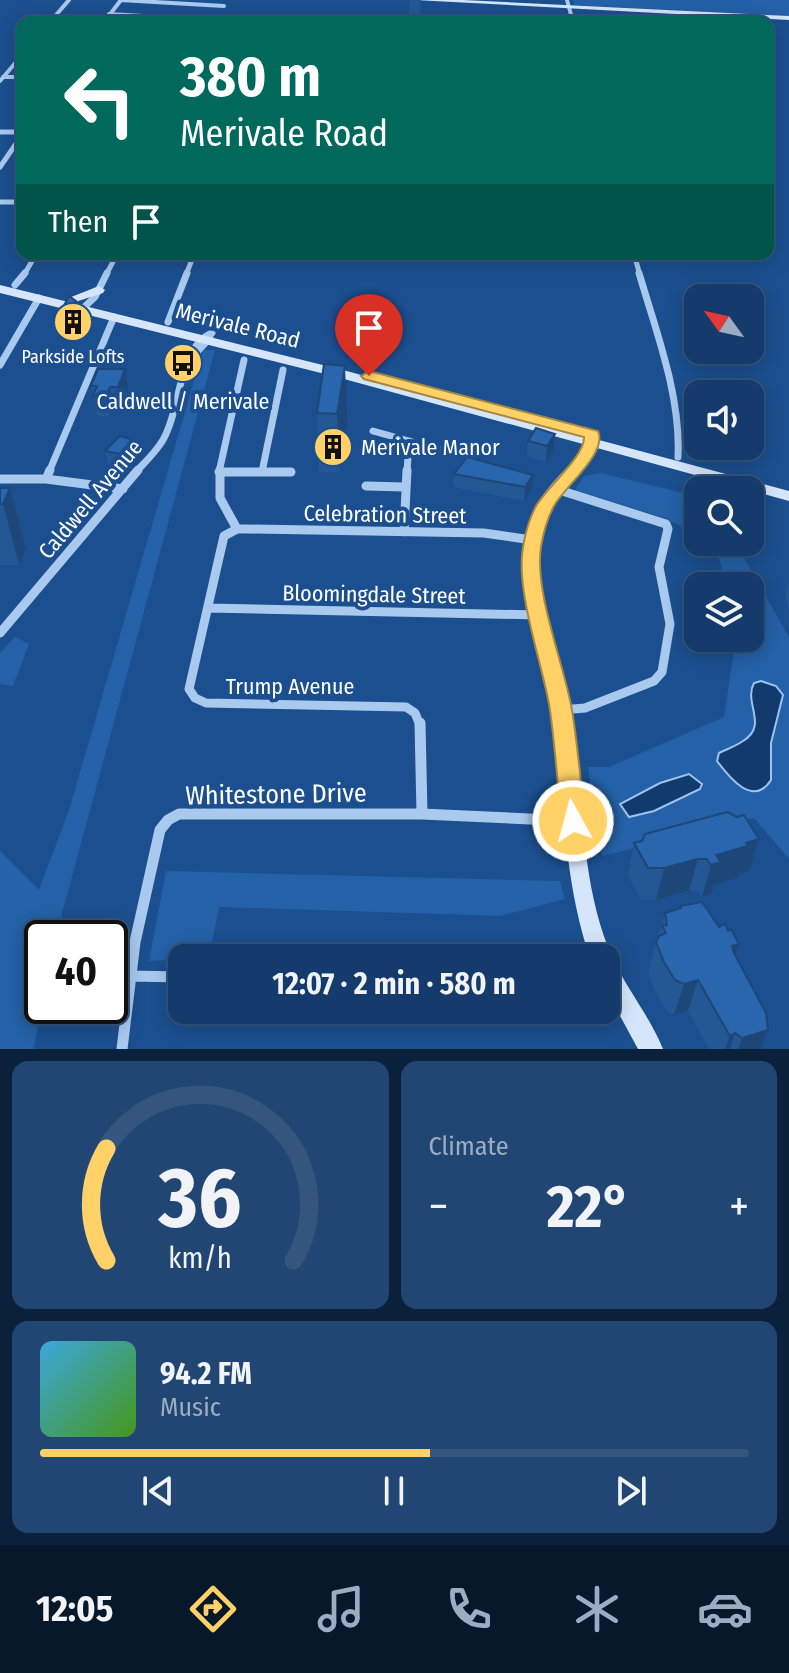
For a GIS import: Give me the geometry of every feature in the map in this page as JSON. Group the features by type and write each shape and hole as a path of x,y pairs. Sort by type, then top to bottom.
{"main road":[{"path":"419,0 568,4 737,16"},
{"name":"Merivale Road","path":"0,285 15,285 72,299 114,317 207,337 789,496"},
{"name":"Merivale Road","path":"0,285 39,298 168,322 207,337"},
{"path":"72,299 99,290"},
{"path":"589,439 568,462 558,486 543,509 532,540 531,574 561,710 586,904 598,944"},
{"name":"Merivale Road","path":"589,439 678,457 789,487"},
{"path":"620,993 651,1049"}],"street":[{"path":"55,16 69,0"},
{"path":"109,14 120,0 224,6"},
{"path":"218,16 227,0"},
{"path":"109,14 131,16"},
{"path":"1,78 16,62"},
{"path":"0,167 16,143"},
{"path":"15,285 33,260"},
{"path":"86,306 99,290 114,260"},
{"path":"168,322 192,260"},
{"path":"636,260 671,396 680,439 678,457"},
{"path":"0,365 39,298"},
{"path":"46,479 114,317"},
{"name":"Caldwell Avenue","path":"0,633 168,432 185,376 207,337"},
{"path":"237,529 220,498 219,472 244,360"},
{"path":"262,472 283,370"},
{"path":"373,431 441,450"},
{"path":"404,532 409,441"},
{"path":"219,472 291,472"},
{"path":"0,479 46,479 123,489"},
{"path":"366,486 405,487"},
{"path":"558,486 666,524 668,529 659,567 670,615 662,672 654,681 585,708 561,710"},
{"name":"Celebration Street","path":"237,529 484,533 532,540"},
{"name":"Trump Avenue","path":"237,529 224,536 189,689 195,698 206,703 406,707 415,713 420,723 422,814"},
{"name":"Bloomingdale Street","path":"208,608 539,615"},
{"name":"Whitestone Drive","path":"122,1049 130,976 160,830 168,820 179,814 422,814 573,821"},
{"path":"130,976 168,977"}],"shaded area":[{"path":"573,0 789,0 789,16 574,5"},
{"path":"203,350 215,350 60,920 24,920 24,1024 38,1024 34,1049 0,1049 0,851 39,890 69,810"},
{"path":"601,473 683,493 684,532 681,526 665,518 575,490 584,476"},
{"path":"718,556 743,556 752,572 723,572"},
{"path":"764,593 789,637 789,859 754,818 602,856 588,767 609,767 724,717 734,652 764,652"},
{"path":"15,637 29,644 13,686 0,684 0,653"},
{"path":"761,681 776,686 783,695 771,743 771,780 764,788 749,791 728,775 717,761 719,753 740,743 754,728 751,691 754,683"},
{"path":"689,774 702,784 700,789 654,811 629,817 620,804 660,783"},
{"path":"166,871 560,881 565,899 500,916 219,907 212,944 168,944 168,960 149,961"}],"building":[{"path":"69,296 76,301 73,307 58,317"},
{"path":"324,364 345,366 337,414 317,413"},
{"path":"98,369 125,369 118,387 110,387 106,396 93,396 97,386 91,386"},
{"path":"536,428 555,434 547,446 528,441"},
{"path":"120,436 134,440 120,454 105,451"},
{"path":"467,457 533,475 525,487 454,474"},
{"path":"0,488 10,488 3,504 0,504"},
{"path":"727,812 737,817 744,815 759,839 746,843 748,846 716,855 721,862 711,865 707,859 698,859 664,868 648,868 634,843 642,841 645,834"},
{"path":"702,902 719,927 725,924 728,931 731,929 739,944 732,946 734,953 766,1013 768,1030 742,1038 735,1033 730,1036 698,980 684,984 675,980 664,962 656,942 659,936 666,933 662,926 667,925 665,913 680,906"}],"place":[{"name":"Parkside Lofts","path":"73,322"},
{"name":"Caldwell / Merivale","path":"183,363"},
{"name":"Merivale Manor","path":"333,447"}],"route":[{"path":"369,376 592,434 593,443 579,465 561,483 543,509 531,549 534,591 561,710 573,821"}]}
